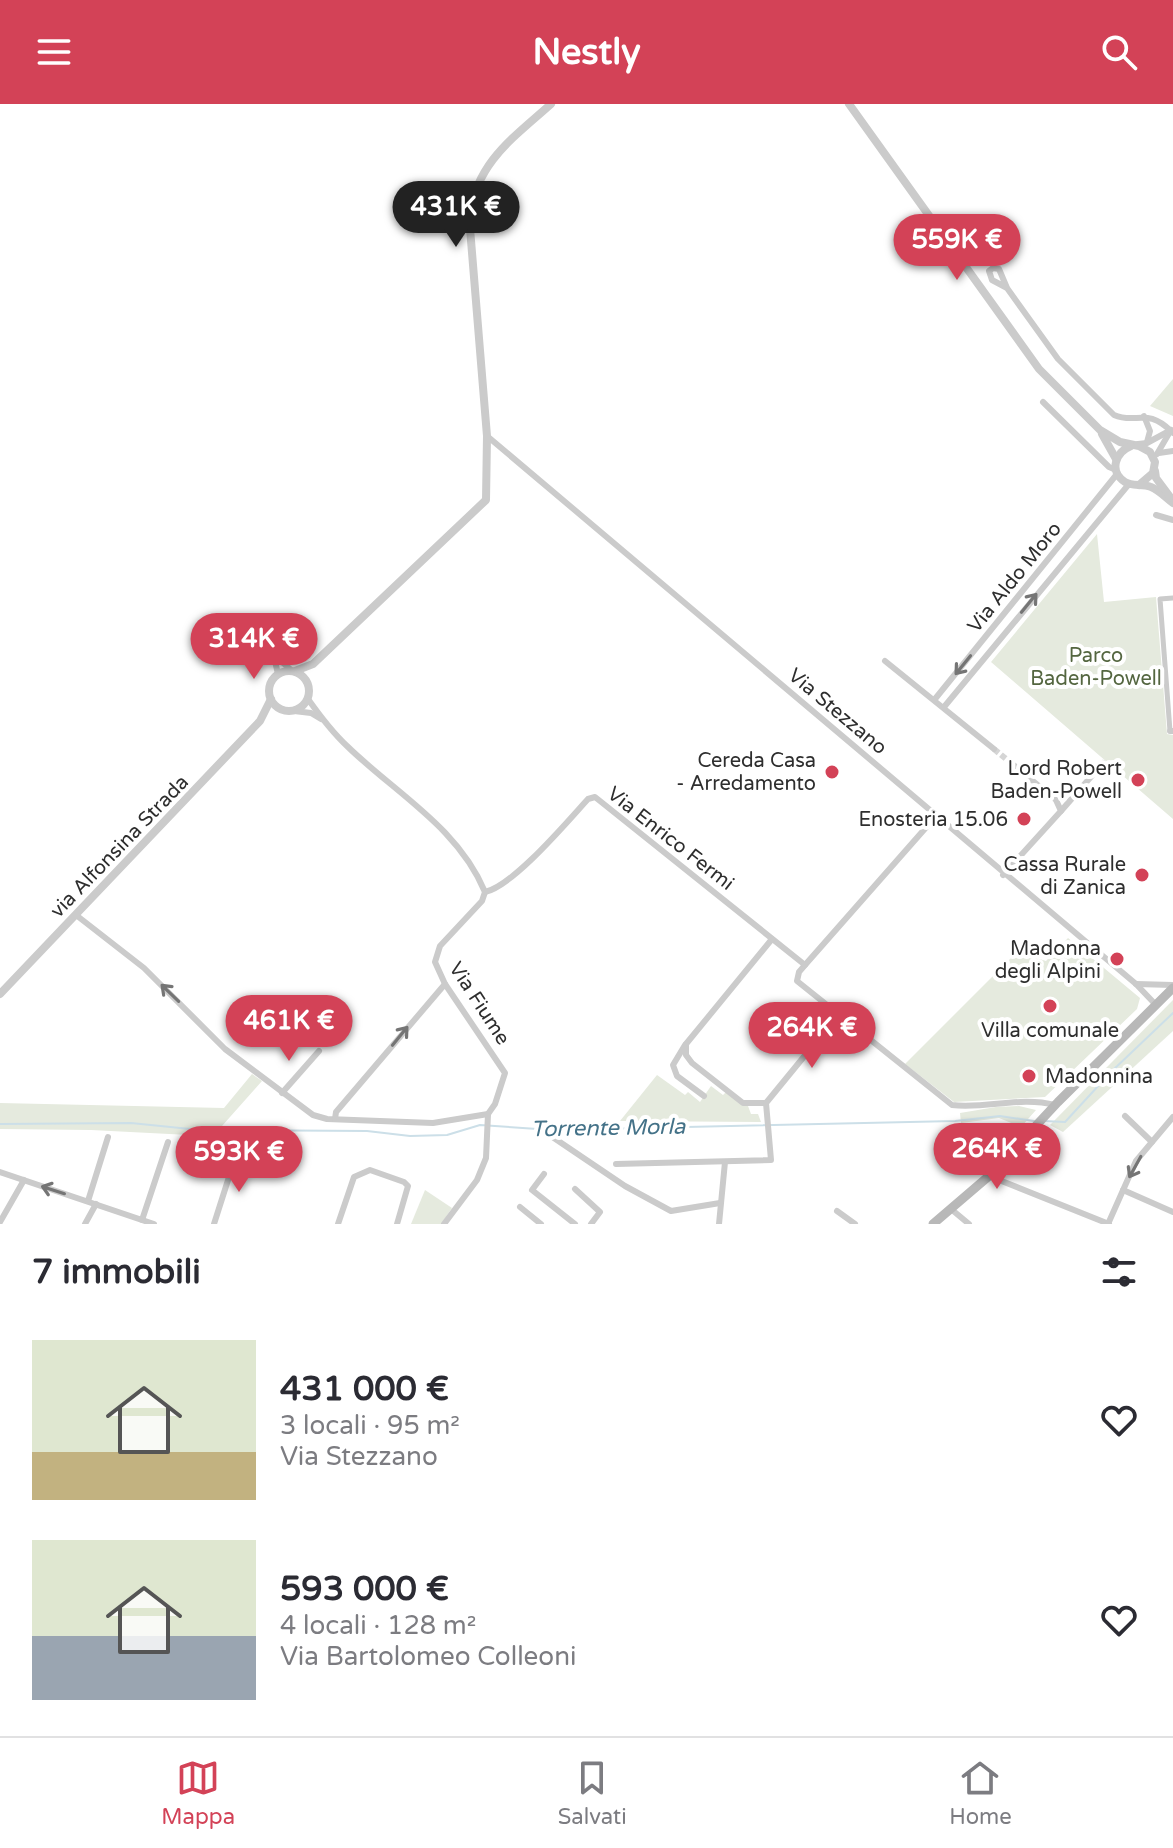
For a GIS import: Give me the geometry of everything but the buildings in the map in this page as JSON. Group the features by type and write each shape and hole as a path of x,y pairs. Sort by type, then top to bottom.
{"main road":[{"path":"933,1224 989,1176 1173,986"}],"street":[{"path":"260,721 271,699 270,685 278,674 313,664 486,500 487,436 469,216 473,191 500,150 551,104"},
{"path":"849,104 1039,369 1100,430 1120,442 1145,448 1155,460 1156,478 1173,502"},
{"path":"1007,288 1058,359 1114,415 1125,418 1144,416 1161,422 1172,431"},
{"path":"1043,402 1109,467 1134,484 1151,487 1173,502"},
{"path":"1144,416 1150,431 1147,443"},
{"path":"1100,430 1116,459 1116,472"},
{"path":"1116,459 1122,450 1172,431"},
{"path":"1134,484 1150,479 1155,460 1172,431"},
{"name":"Via Stezzano","path":"487,436 937,815 1003,875 1136,984 1156,1005"},
{"path":"1155,460 1164,450 1173,451"},
{"name":"Via Aldo Moro","path":"935,699 1116,472"},
{"name":"Via Aldo Moro","path":"944,707 1134,484"},
{"path":"1156,515 1173,520"},
{"path":"1172,731 1160,599 1173,598"},
{"path":"250,633 274,657 308,682"},
{"path":"274,657 278,674"},
{"path":"885,661 994,749"},
{"path":"313,664 308,682 308,699 324,721 349,749 437,822 470,865 485,892"},
{"path":"271,699 283,710"},
{"path":"294,711 308,699"},
{"path":"260,721 283,710 311,713 324,721"},
{"name":"via Alfonsina Strada","path":"0,994 260,721"},
{"path":"1011,763 1056,800 1061,811"},
{"path":"1003,875 1103,763"},
{"name":"Via Enrico Fermi","path":"485,892 512,877 593,797 805,965"},
{"path":"937,815 799,972 797,981 952,1105 964,1107 1028,1101 1055,1105"},
{"name":"Via Fiume","path":"444,1224 477,1180 486,1158 488,1116 504,1080 504,1067 445,984 435,962 437,951 482,901 485,892"},
{"path":"76,915 144,968 225,1049 313,1115 335,1119 433,1123 488,1116"},
{"path":"704,1096 677,1076 673,1065 686,1044 772,939"},
{"path":"335,1119 336,1112 445,984"},
{"path":"1136,984 1173,986"},
{"path":"616,1164 771,1160 766,1103 838,1015"},
{"path":"686,1044 686,1055 692,1063 743,1103 766,1103"},
{"path":"282,1093 319,1051"},
{"path":"1125,1116 1152,1142"},
{"path":"989,1176 1108,1224 1136,1161 1173,1117"},
{"path":"548,1134 635,1192 671,1211 720,1203"},
{"path":"88,1201 108,1137"},
{"path":"142,1220 168,1142"},
{"path":"214,1224 236,1155"},
{"path":"719,1224 725,1162"},
{"path":"338,1224 354,1177 370,1170 408,1186 397,1224"},
{"path":"0,1172 154,1224"},
{"path":"544,1174 532,1190 575,1224"},
{"path":"0,1222 24,1180"},
{"path":"575,1189 600,1212 591,1224"},
{"path":"1123,1190 1173,1212"},
{"path":"85,1224 96,1204"},
{"path":"520,1207 541,1224"},
{"path":"951,1209 969,1224"},
{"path":"837,1211 855,1224"}],"green space":[{"path":"1173,379 1173,416 1150,406"},
{"name":"Parco Baden-Powell","path":"1097,534 1104,602 1156,597 1167,734 1173,735 1173,819 991,662"},
{"path":"1068,938 1140,998 1137,1009 1045,1097 954,1102 905,1064 1017,952 1046,961"},
{"path":"1173,1000 1173,1031 1063,1132 1050,1125"},
{"path":"252,1074 262,1081 222,1126 189,1135 0,1129 0,1103 224,1108"},
{"path":"657,1075 700,1102 711,1086 723,1095 726,1092 748,1106 751,1114 758,1114 761,1122 620,1121"},
{"path":"1019,1106 1036,1110 1021,1127 999,1118 961,1123 960,1113"},
{"path":"425,1190 452,1208 441,1224 411,1224"}],"waterway":[{"name":"Torrente Morla","path":"1044,1121 1065,1122 1112,1071 1173,1013"},
{"name":"Torrente Morla","path":"0,1124 131,1123 200,1130 367,1131 410,1136 447,1135 480,1125 552,1130 955,1121 1000,1116 1034,1121"}],"tunnel":[{"path":"994,749 1011,763"}],"place":[{"name":"Cereda Casa - Arredamento","path":"832,772"},
{"name":"Lord Robert Baden-Powell","path":"1138,780"},
{"name":"Enosteria 15.06","path":"1024,819"},
{"name":"Cassa Rurale di Zanica","path":"1142,875"},
{"name":"Madonna degli Alpini","path":"1117,959"},
{"name":"Villa comunale","path":"1050,1006"},
{"name":"Madonnina","path":"1029,1076"}]}
